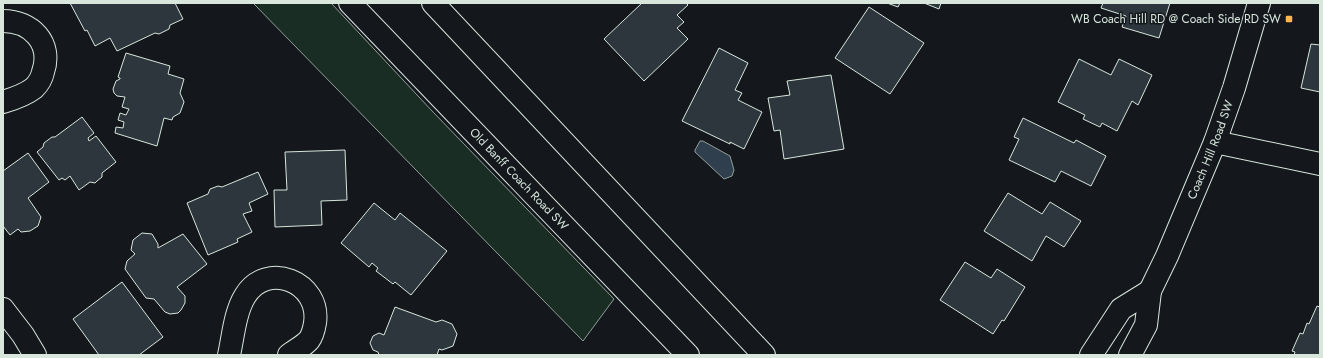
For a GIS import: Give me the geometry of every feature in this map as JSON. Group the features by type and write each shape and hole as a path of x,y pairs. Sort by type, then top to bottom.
{"main road":[{"name":"Old Banff Coach Road SW","path":"350,3 688,355"},
{"path":"433,3 764,355"},
{"name":"Coach Hill Road SW","path":"1130,355 1146,326 1150,291 1167,256 1215,142 1234,88 1258,3"},
{"path":"3,20 14,21 34,31 41,41 45,53 46,65 42,77 35,87 3,102"},
{"path":"1215,142 1320,164"},
{"path":"229,355 238,313 244,297 253,285 264,280 276,278 288,280 300,285 314,304 316,317 314,329 309,340 289,355"},
{"path":"1091,355 1121,310 1150,291"},
{"path":"3,309 23,335 35,355"},
{"path":"669,335 683,355"}],"green space":[{"path":"253,3 331,3 433,112 614,299 583,341"}],"water":[{"path":"700,141 703,141 730,156 734,170 732,176 724,179 695,152"}],"building":[{"path":"70,3 175,3 183,19 170,25 169,29 159,34 155,33 117,51 110,38 95,46"},
{"path":"642,3 686,3 688,5 677,15 684,22 677,28 688,39 644,81 604,39"},
{"path":"887,3 900,3 898,7"},
{"path":"924,3 941,3 939,9"},
{"path":"1103,3 1170,3 1159,38 1122,27 1126,16 1101,8"},
{"path":"869,7 924,43 890,94 835,58"},
{"path":"1311,44 1320,45 1320,92 1301,88"},
{"path":"719,48 748,63 735,90 742,93 738,100 762,112 744,149 730,142 730,144 682,121"},
{"path":"126,53 170,66 168,74 184,79 180,93 184,102 180,113 173,117 172,120 164,118 157,146 115,133 116,127 123,128 124,122 118,120 120,113 126,115 129,109 122,107 125,97 117,96 113,89 116,81 120,79 118,77"},
{"path":"1079,59 1111,75 1119,59 1152,75 1138,105 1132,101 1117,131 1102,123 1100,127 1083,119 1085,115 1058,102"},
{"path":"831,75 844,149 784,159 780,130 774,131 768,98 790,95 787,81"},
{"path":"82,117 94,133 88,138 89,141 96,136 116,162 102,173 102,177 95,183 90,182 79,190 70,176 65,180 62,178 59,180 37,152 43,147 44,143 52,137 55,137"},
{"path":"1023,118 1074,143 1076,140 1106,156 1091,186 1061,171 1055,182 1009,160 1019,139 1014,137"},
{"path":"345,150 347,200 321,201 322,225 275,227 274,190 287,190 285,152"},
{"path":"28,153 49,182 28,198 41,217 38,226 30,231 21,232 18,229 10,235 3,226 3,171"},
{"path":"258,172 268,194 249,203 252,211 243,214 252,232 237,239 238,242 208,255 187,203 208,194 210,189 218,186 222,187"},
{"path":"1008,193 1042,214 1050,202 1081,221 1064,247 1046,236 1032,261 984,231"},
{"path":"374,203 395,220 400,213 447,251 411,295 395,282 393,284 376,271 378,268 372,263 369,267 341,243"},
{"path":"142,233 152,234 158,244 158,248 183,234 207,264 177,287 185,296 185,303 178,313 170,314 165,312 154,299 146,298 125,269 127,261 135,254 131,250 133,240"},
{"path":"965,262 991,278 997,269 1025,287 1004,321 1002,320 993,334 940,300"},
{"path":"122,282 163,337 139,355 99,355 73,319"},
{"path":"1317,306 1320,307 1320,355 1294,355 1295,352 1292,351 1300,333 1303,334 1307,323 1309,324"},
{"path":"395,307 436,322 442,320 452,324 457,334 453,346 442,350 439,349 437,355 379,355 378,352 373,350 370,343 373,336 379,333 384,335"}],"place":[{"name":"WB Coach Hill RD @ Coach Side RD SW","path":"1289,19"}]}
